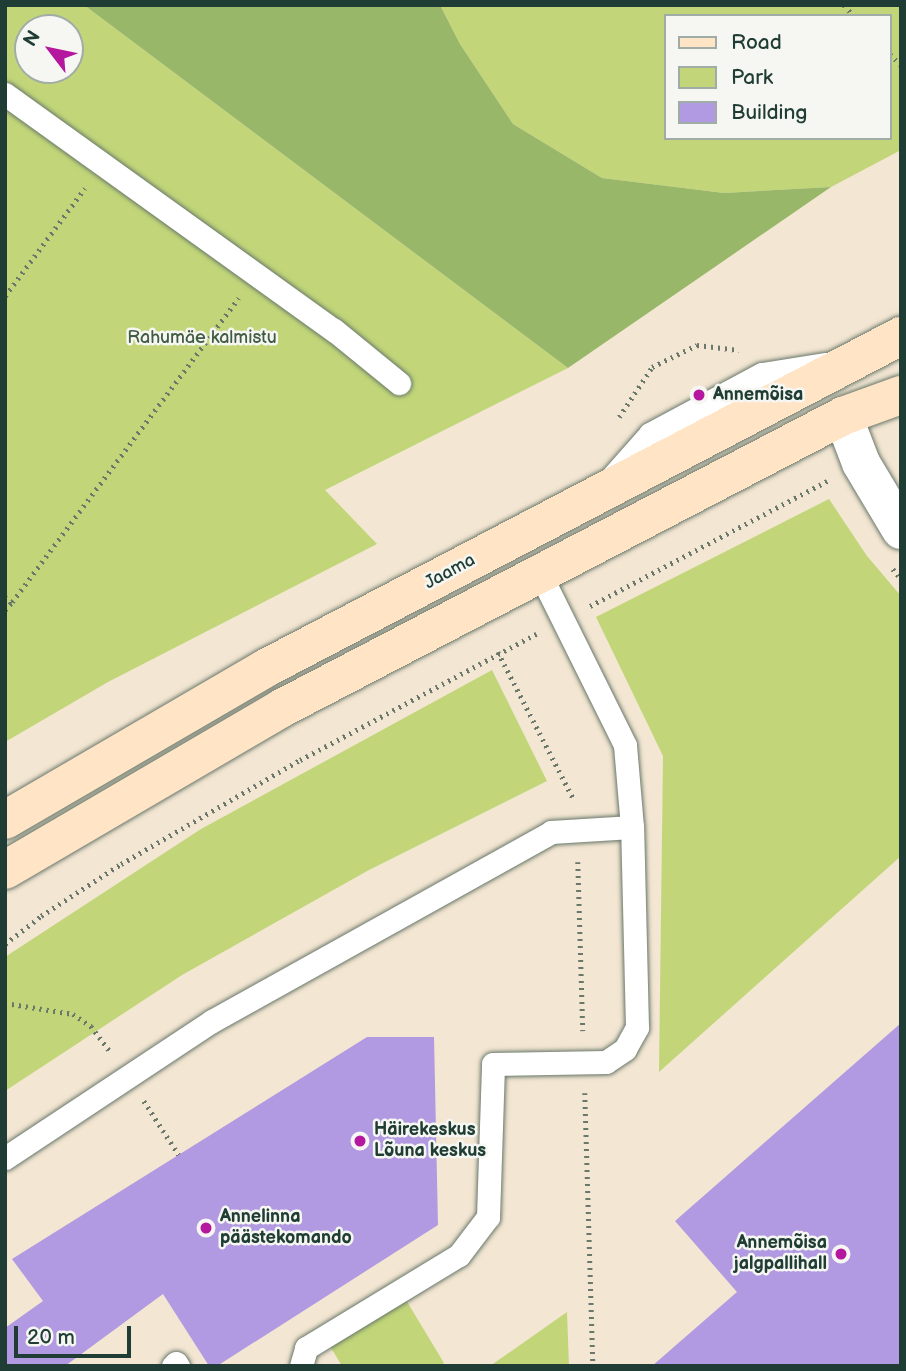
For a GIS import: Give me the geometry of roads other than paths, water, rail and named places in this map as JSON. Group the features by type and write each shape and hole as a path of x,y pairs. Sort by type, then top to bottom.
{"main road":[{"name":"Jaama","path":"5,820 266,668 901,336"},
{"path":"5,870 282,708 843,416 901,395"}],"street":[{"path":"843,416 861,463 901,530"}],"lane":[{"path":"5,94 334,330 400,383"},
{"path":"301,1366 306,1348 459,1255 488,1217 493,1064 606,1062 625,1049 637,1027 632,827 625,745 540,573"},
{"path":"5,1158 212,1021 551,832 632,827"},
{"path":"173,1366 178,1366"}],"place":[{"name":"Annemõisa","path":"699,395"},
{"name":"Häirekeskus Lõuna keskus","path":"360,1141"},
{"name":"Annelinna päästekomando","path":"206,1228"},
{"name":"Annemõisa jalgpallihall","path":"841,1254"}],"park label":[{"name":"Rahumäe kalmistu","path":"202,338"}]}
